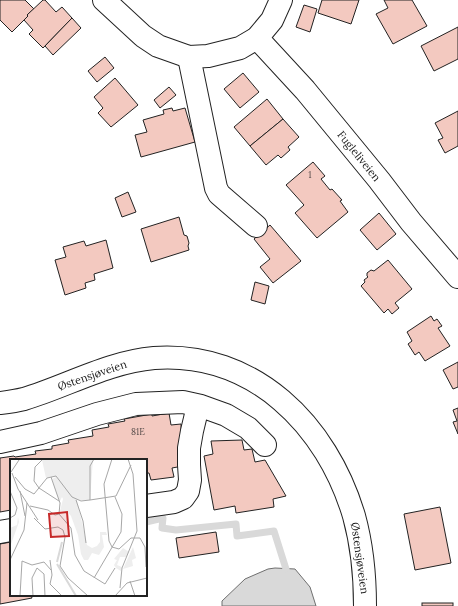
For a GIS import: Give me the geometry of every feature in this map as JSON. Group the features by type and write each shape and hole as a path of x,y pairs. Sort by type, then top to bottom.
{"street":[{"path":"104,0 143,36 158,46 189,57 208,56 240,48 257,38 272,20 281,0"},
{"name":"Fugleliveien","path":"257,38 305,90 379,180 411,222 458,277"},
{"path":"189,57 216,188 219,194 256,226"},
{"name":"Østensjøveien","path":"0,403 23,399 125,363 153,358 198,360 223,367 264,387 302,419 329,458 347,495 359,540 365,580 365,606"},
{"path":"0,442 41,433 97,414 136,404 183,402 226,415 248,428 265,445"},
{"path":"147,506 174,502 184,498 188,491 190,480 188,465 189,448 198,406"},
{"path":"0,532 10,530"}],"shaded area":[{"path":"268,569 295,569 310,587 316,606 222,606 222,601 245,579"}],"building":[{"path":"0,0 25,0 34,9 12,32 0,20"},
{"path":"43,0 45,0 56,12 62,7 72,18 43,48 29,34 33,30 24,20 28,16 27,15"},
{"path":"322,0 359,0 351,24 318,13"},
{"path":"384,0 412,0 427,26 393,44 376,14 388,8"},
{"path":"304,5 317,9 310,32 296,27"},
{"path":"72,18 81,28 53,55 45,46"},
{"path":"458,27 458,59 434,71 421,46"},
{"path":"105,57 114,68 97,82 88,71"},
{"path":"243,73 259,92 240,108 224,89"},
{"path":"115,78 138,105 111,127 98,113 103,108 94,97"},
{"path":"169,87 176,95 160,108 154,100"},
{"path":"267,99 283,119 250,146 234,127"},
{"path":"172,108 173,111 185,108 195,142 141,157 135,135 147,132 143,120 164,114 163,110"},
{"path":"458,111 458,146 445,153 438,140 443,138 435,123"},
{"path":"283,119 299,137 288,147 290,150 281,158 278,155 266,165 250,146"},
{"path":"313,162 325,176 321,179 330,190 332,189 342,200 340,201 348,212 317,238 295,213 304,205 286,185"},
{"path":"128,192 136,212 122,217 115,198"},
{"path":"379,213 396,234 377,250 360,230"},
{"path":"179,217 184,235 187,236 189,250 151,262 141,229"},
{"path":"270,225 301,261 273,283 260,267 270,259 254,239"},
{"path":"106,240 113,268 94,274 95,280 85,283 86,288 65,295 55,260 66,257 63,247 84,241 86,246"},
{"path":"388,260 412,289 395,303 399,308 392,314 388,309 384,313 361,286 365,282 364,280 368,277 367,273 371,270 374,271"},
{"path":"255,282 269,286 265,304 251,300"},
{"path":"431,316 434,321 437,319 442,326 438,328 450,346 425,361 419,352 415,355 408,344 412,341 407,332"},
{"path":"458,362 458,387 453,389 443,370"},
{"path":"458,408 458,434 453,422 457,421 453,410"},
{"path":"169,413 171,425 181,424 183,466 172,468 174,477 151,480 149,473 147,473 147,459 10,459 10,510 0,512 0,458 36,454 35,451 52,449 52,446 69,443 68,440 93,436 92,430 109,427 108,424 125,421 124,419 152,414 152,416"},
{"path":"242,440 244,450 252,449 255,462 265,460 286,496 273,499 274,507 236,513 235,506 214,510 204,456 213,454 211,441"},
{"path":"440,507 451,563 415,570 404,514"},
{"path":"216,532 219,552 179,558 176,538"},
{"path":"10,542 10,596 31,596 32,598 0,604 0,544"},
{"path":"422,603 453,603 453,606 422,606"}],"waterway":[{"path":"147,522 163,518 162,528 176,530 236,524 237,536 274,531 286,569"}]}
